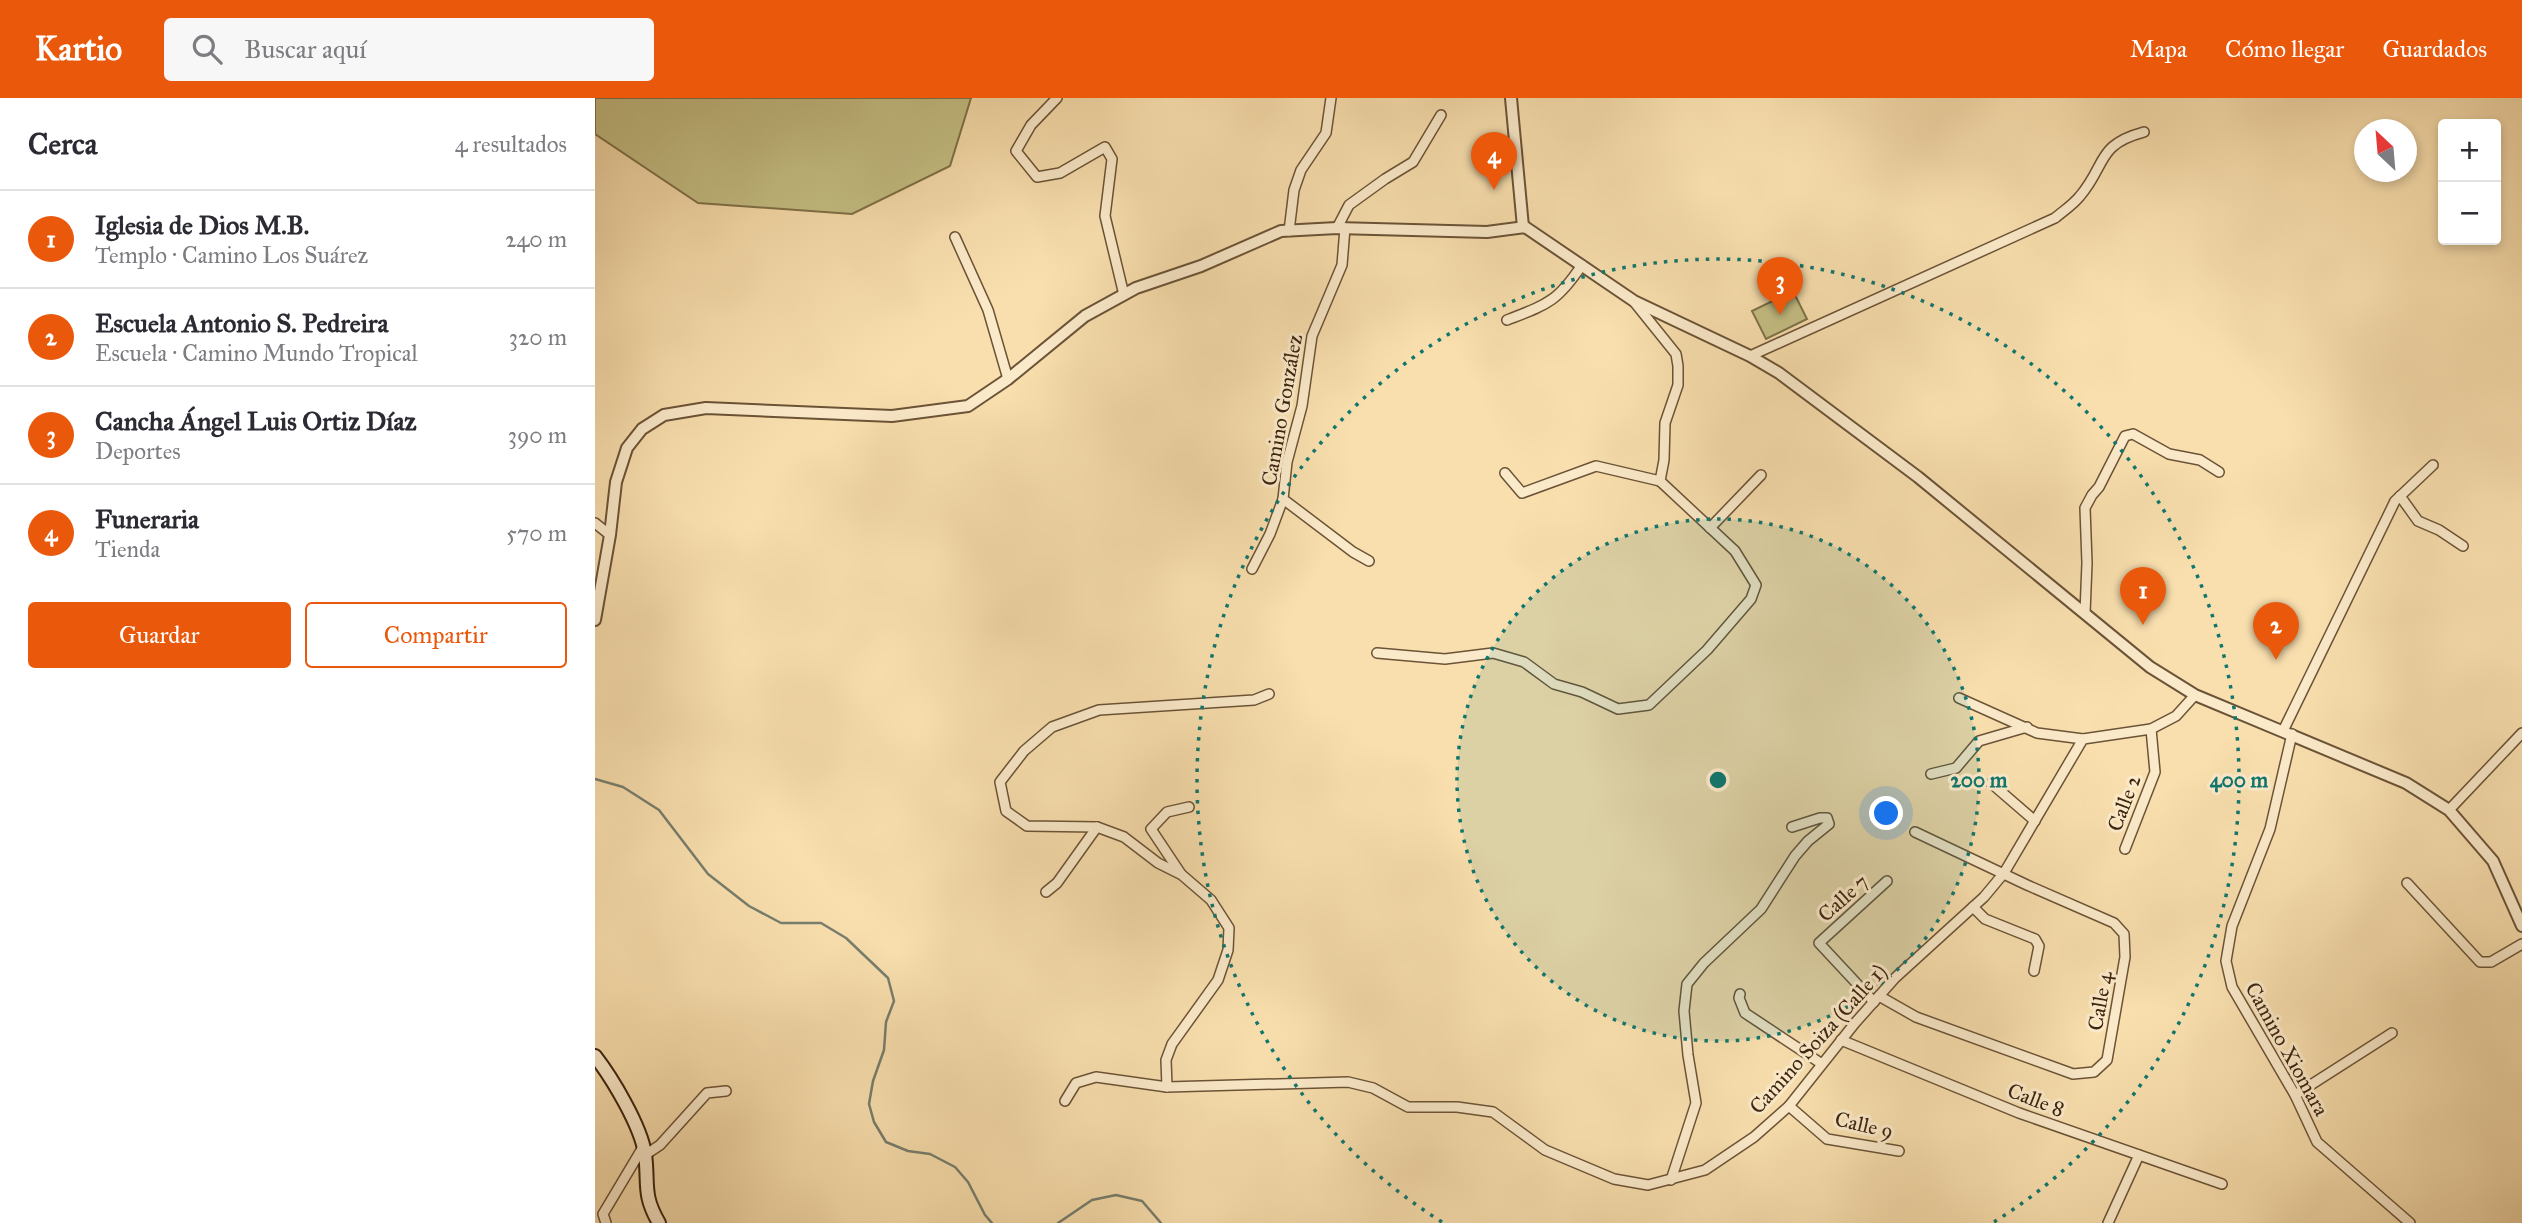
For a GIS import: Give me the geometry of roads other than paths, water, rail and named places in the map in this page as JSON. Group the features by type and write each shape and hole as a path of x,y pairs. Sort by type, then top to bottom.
{"main road":[{"path":"595,1056 614,1083 644,1151 645,1191 659,1223"}],"street":[{"path":"1057,98 1031,125 1016,152 1037,177 1060,173 1105,147 1112,159 1105,216 1124,295"},
{"path":"1289,231 1294,190 1301,170 1326,133 1331,98"},
{"path":"1513,100 1523,227"},
{"path":"1341,228 1349,205 1413,162 1441,115"},
{"path":"1750,356 2055,218 2080,197 2110,147 2128,136 2144,132"},
{"path":"595,620 616,482 627,448 642,429 664,415 706,408 893,416 968,406 1009,379 1085,316 1136,288 1201,266 1281,231 1341,228 1487,232 1523,227 1545,239 1634,301 1750,356 1779,373 1918,477 2150,667 2195,695 2406,783 2449,810 2493,861 2522,926"},
{"name":"Camino González","path":"1341,228 1342,265 1312,336 1302,406 1287,462 1283,499 1369,561"},
{"path":"955,237 988,310 1009,379"},
{"path":"1507,320 1544,306 1564,291 1582,265"},
{"path":"1634,301 1676,354 1678,384 1665,423 1664,460 1660,481"},
{"path":"2085,613 2085,508 2125,436 2133,434 2169,454 2200,460 2219,472"},
{"name":"Camino Xiomara","path":"2410,1223 2317,1142 2295,1094 2232,988 2226,961 2232,926 2270,829 2288,732 2395,501 2433,465"},
{"path":"1377,653 1445,659 1493,653 1524,662 1554,684 1582,692 1618,709 1649,705 1707,650 1751,599 1756,585 1735,551 1660,481 1596,467 1522,493 1505,473"},
{"path":"1710,528 1761,475"},
{"path":"2400,496 2418,520 2463,546"},
{"path":"1252,569 1271,534 1283,499"},
{"path":"595,523 610,534"},
{"path":"1167,1087 1166,1060 1172,1044 1217,980 1228,950 1229,928 1211,900 1182,875 1158,863 1124,837 1097,827 1027,826 1006,811 1000,782 1024,751 1052,727 1099,710 1254,700 1269,694"},
{"path":"1959,698 2037,733 2083,739 2151,729 2176,716 2195,695"},
{"path":"1931,774 1956,768 1979,741 2027,727"},
{"name":"Calle 2","path":"2125,849 2155,772 2151,729"},
{"path":"2449,810 2522,733"},
{"name":"Camino Soiza (Calle 1)","path":"1065,1101 1076,1083 1096,1077 1167,1087 1348,1082 1373,1088 1408,1107 1457,1107 1493,1112 1545,1150 1614,1179 1647,1185 1705,1170 1754,1137 1789,1105 1895,978 1973,907 2004,873 2083,739"},
{"path":"1991,783 2035,821"},
{"path":"1182,875 1151,830 1167,812 1189,807"},
{"path":"1671,1180 1696,1103 1684,1012 1687,984 1761,909 1795,856 1829,824 1827,818 1820,818 1791,827"},
{"path":"1045,892 1057,883 1097,827"},
{"name":"Calle 4","path":"1876,999 1916,1017 2073,1074 2094,1072 2107,1060 2125,957 2124,934 2114,923 1915,832"},
{"name":"Calle 7","path":"1876,999 1819,943 1887,881"},
{"path":"2407,883 2480,962 2491,962 2522,944"},
{"path":"1973,907 1985,919 2035,939 2039,946 2034,971"},
{"path":"1740,994 1738,998 1745,1013 1822,1064"},
{"path":"2295,1094 2392,1033"},
{"name":"Calle 8","path":"1841,1040 2019,1113 2222,1184"},
{"path":"605,1223 603,1214 644,1151 660,1145 707,1093 726,1091"},
{"name":"Calle 9","path":"1789,1105 1827,1139 1899,1151"},
{"path":"2108,1223 2139,1155"}],"waterway":[{"path":"595,779 623,787 659,810 708,874 749,906 781,923 821,923 846,938 888,978 894,1001 886,1022 884,1050 873,1081 869,1104 874,1122 886,1142 908,1151 930,1154 955,1167 968,1182 992,1223"},
{"path":"1058,1223 1092,1200 1116,1195 1142,1201 1161,1223"}],"place":[{"name":"Funeraria","path":"1494,190"},
{"name":"Cancha Ángel Luis Ortiz Díaz","path":"1780,315"},
{"name":"Iglesia de Dios M.B.","path":"2143,625"},
{"name":"Escuela Antonio S. Pedreira","path":"2276,660"}]}
